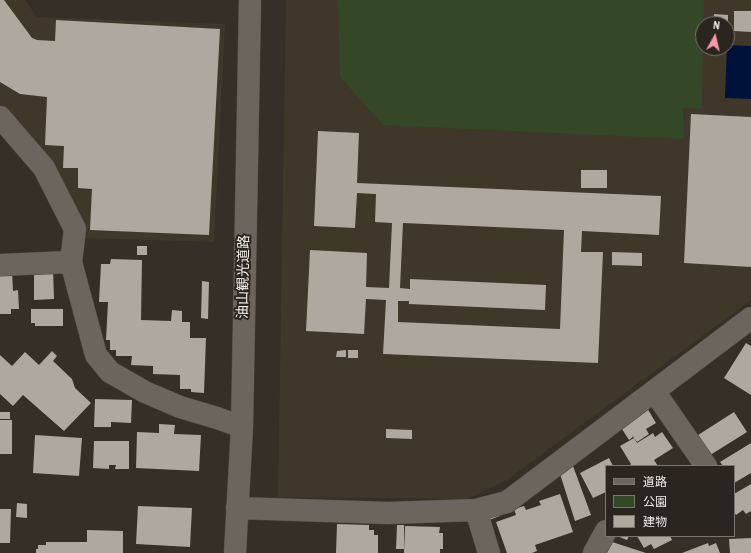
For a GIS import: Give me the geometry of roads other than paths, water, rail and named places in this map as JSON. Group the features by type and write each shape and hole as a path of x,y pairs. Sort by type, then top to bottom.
{"street":[{"name":"油山観光道路","path":"235,553 242,427 250,0"},
{"path":"0,117 44,168 75,228 71,262 96,356 110,372 145,392 180,407 242,427"},
{"path":"0,265 71,262"},
{"path":"237,508 388,513 476,510 507,502 751,318"},
{"path":"654,391 705,465"},
{"path":"476,510 489,553"},
{"path":"594,553 605,533"}],"water":[{"path":"735,45 751,46 751,99 725,98 727,56 735,56"}]}
